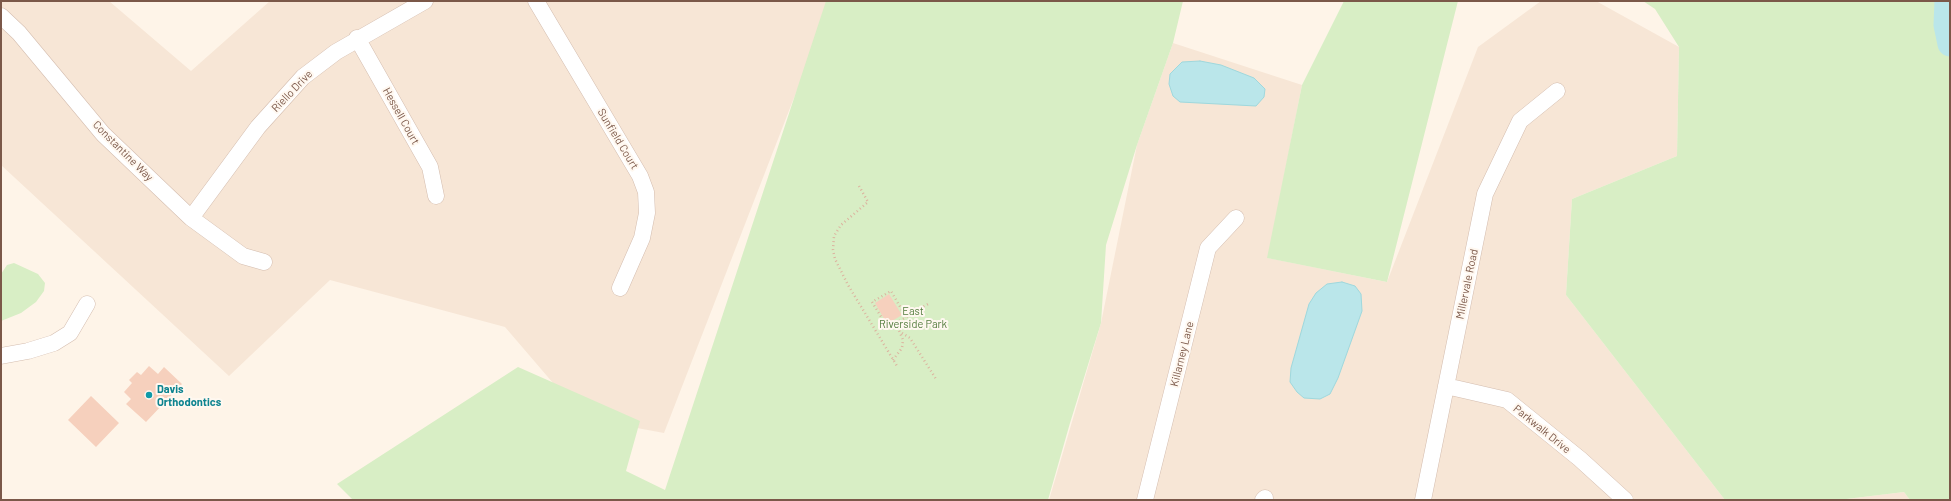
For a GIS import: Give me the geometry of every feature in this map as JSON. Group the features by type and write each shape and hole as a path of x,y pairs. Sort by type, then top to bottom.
{"street":[{"name":"Riello Drive","path":"191,218 258,127 303,77 357,38 425,1"},
{"name":"Sunfield Court","path":"536,1 640,176 646,192 647,213 642,238 620,288"},
{"name":"Constantine Way","path":"1,16 19,32 104,134 191,218 243,256 264,262"},
{"name":"Hessell Court","path":"357,38 430,167 436,196"},
{"name":"Millervale Road","path":"1423,500 1485,194 1520,121 1558,91"},
{"name":"Killarney Lane","path":"1145,500 1208,248 1236,218"},
{"path":"1,356 35,349 54,343 70,333 87,304"},
{"name":"Parkwalk Drive","path":"1446,386 1507,400 1580,459 1625,500"}],"path":[{"path":"859,186 868,202 841,225 834,236 833,250 835,259 848,285 897,366"},
{"path":"906,316 891,291 872,302 888,328 928,304"},
{"path":"894,360 902,348 904,340 896,323"},
{"path":"902,333 910,338 936,380"}],"shaded area":[{"path":"1,1 109,1 191,71 270,1 846,1 797,90 664,433 583,418 505,327 330,280 229,376 1,165"},
{"path":"1541,1 1596,1 1679,47 1677,156 1572,199 1566,295 1725,500 1049,500 1101,323 1137,145 1173,43 1302,85 1268,258 1387,282 1478,47"},
{"path":"1904,492 1910,500 1838,500"}],"green space":[{"name":"East Riverside Park","path":"826,1 1183,1 1173,43 1137,145 1106,245 1101,323 1048,500 353,500 337,484 518,367 640,421 626,471 665,490"},
{"path":"1344,1 1458,1 1387,282 1267,258 1302,85"},
{"path":"1643,1 1950,1 1950,500 1910,500 1904,492 1838,500 1725,500 1566,295 1572,199 1677,156 1679,47 1655,9"},
{"path":"14,263 38,274 45,283 44,291 36,302 21,313 1,321 1,274 7,265"}],"water":[{"path":"1200,61 1221,65 1254,78 1265,89 1264,97 1256,106 1180,102 1173,96 1169,84 1170,74 1182,62"},
{"path":"1342,282 1355,286 1361,294 1362,311 1338,378 1330,394 1320,399 1304,398 1297,392 1290,382 1291,368 1309,304 1316,293 1327,284"}],"building":[{"path":"889,294 902,315 887,324 875,303"},
{"name":"Davis Orthodontics","path":"149,366 158,374 164,367 182,384 146,422 126,404 131,399 124,392 132,383 129,380 137,372 141,375"},
{"path":"91,396 119,423 96,447 68,420"}],"waterway":[{"path":"1947,1 1946,25 1950,44"}],"place":[{"name":"Davis Orthodontics","path":"149,395"}]}
